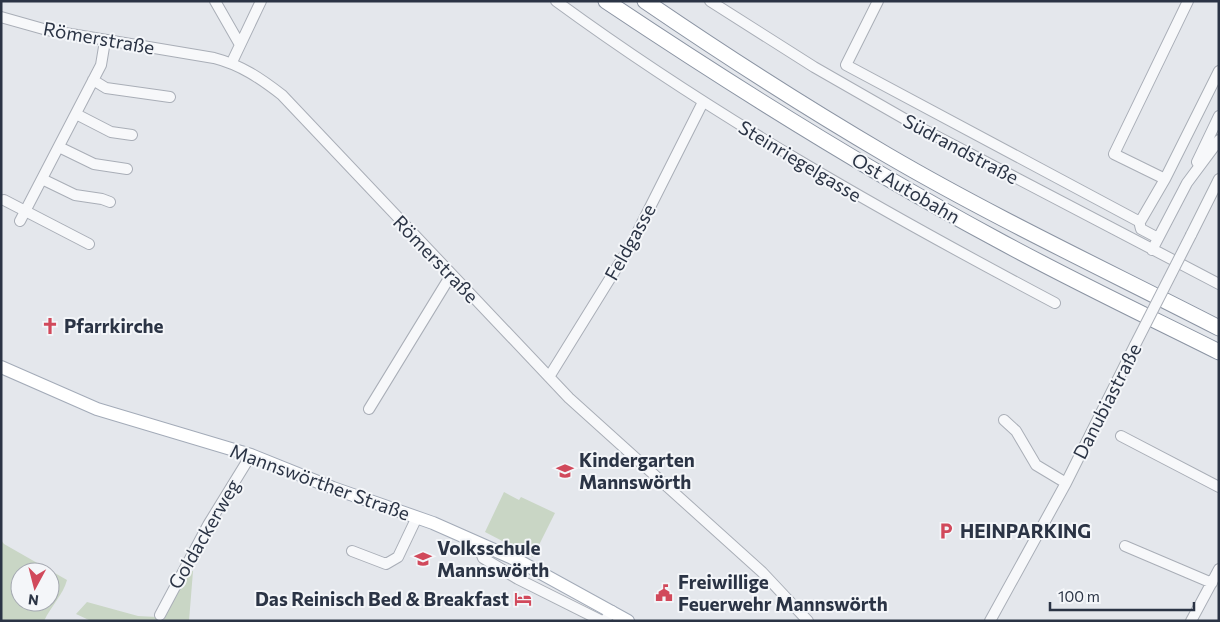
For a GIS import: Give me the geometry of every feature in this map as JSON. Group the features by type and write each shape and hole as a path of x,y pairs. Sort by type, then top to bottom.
{"highway":[{"name":"Ost Autobahn","path":"606,1 735,87 878,173 997,240 1219,352"},
{"name":"Ost Autobahn","path":"645,1 748,71 888,155 1008,220 1219,328"}],"main road":[{"name":"Mannswörther Straße","path":"1,367 97,409 251,455 324,485 417,517 477,542 563,584 628,621"}],"street":[{"path":"214,1 239,43"},
{"path":"232,62 239,43 262,1"},
{"name":"Steinriegelgasse","path":"556,1 703,102 879,208 1055,303"},
{"name":"Südrandstraße","path":"710,1 814,67 917,126 1219,284"},
{"path":"878,1 846,65 1139,221"},
{"path":"1165,179 1114,154 1188,1"},
{"name":"Römerstraße","path":"1,17 47,30 232,62 256,75 282,95 568,398 762,572 808,621"},
{"path":"20,222 101,65 105,41"},
{"path":"1158,238 1141,229 1139,221 1165,179 1219,71"},
{"path":"93,80 106,88 170,96"},
{"name":"Feldgasse","path":"549,377 632,243 703,102"},
{"path":"76,114 111,132 132,134"},
{"path":"1152,250 1219,116"},
{"path":"1187,183 1219,140"},
{"path":"59,147 94,164 127,169"},
{"path":"42,179 75,196 102,199 110,202"},
{"name":"Danubiastraße","path":"990,621 1066,483 1219,179"},
{"path":"4,200 89,244"},
{"path":"369,409 450,274"},
{"path":"1004,420 1016,432 1036,465 1066,483"},
{"path":"1122,436 1219,487"},
{"name":"Goldackerweg","path":"160,616 165,602 208,525 251,455"},
{"path":"352,551 386,564 398,557 417,517"},
{"path":"477,542 483,558 555,598 602,620 605,620 612,611"},
{"path":"1125,546 1212,582"},
{"path":"1191,621 1219,569"},
{"path":"555,598 563,584"}],"green space":[{"path":"504,492 519,500 521,497 555,513 533,557 485,532"},
{"path":"1,540 4,544 36,562 10,562 10,612 49,612 44,621 1,621"},
{"path":"193,571 189,621 91,621 76,614 87,602 138,616 157,617 164,620 167,606 185,572"},
{"path":"60,576 67,580 60,595"}],"place":[{"name":"Pfarrkirche","path":"50,326"},
{"name":"Kindergarten Mannswörth","path":"565,471"},
{"name":"HEINPARKING","path":"946,531"},
{"name":"Volksschule Mannswörth","path":"423,559"},
{"name":"Freiwillige Feuerwehr Mannswörth","path":"664,593"},
{"name":"Das Reinisch Bed & Breakfast","path":"523,599"}]}
